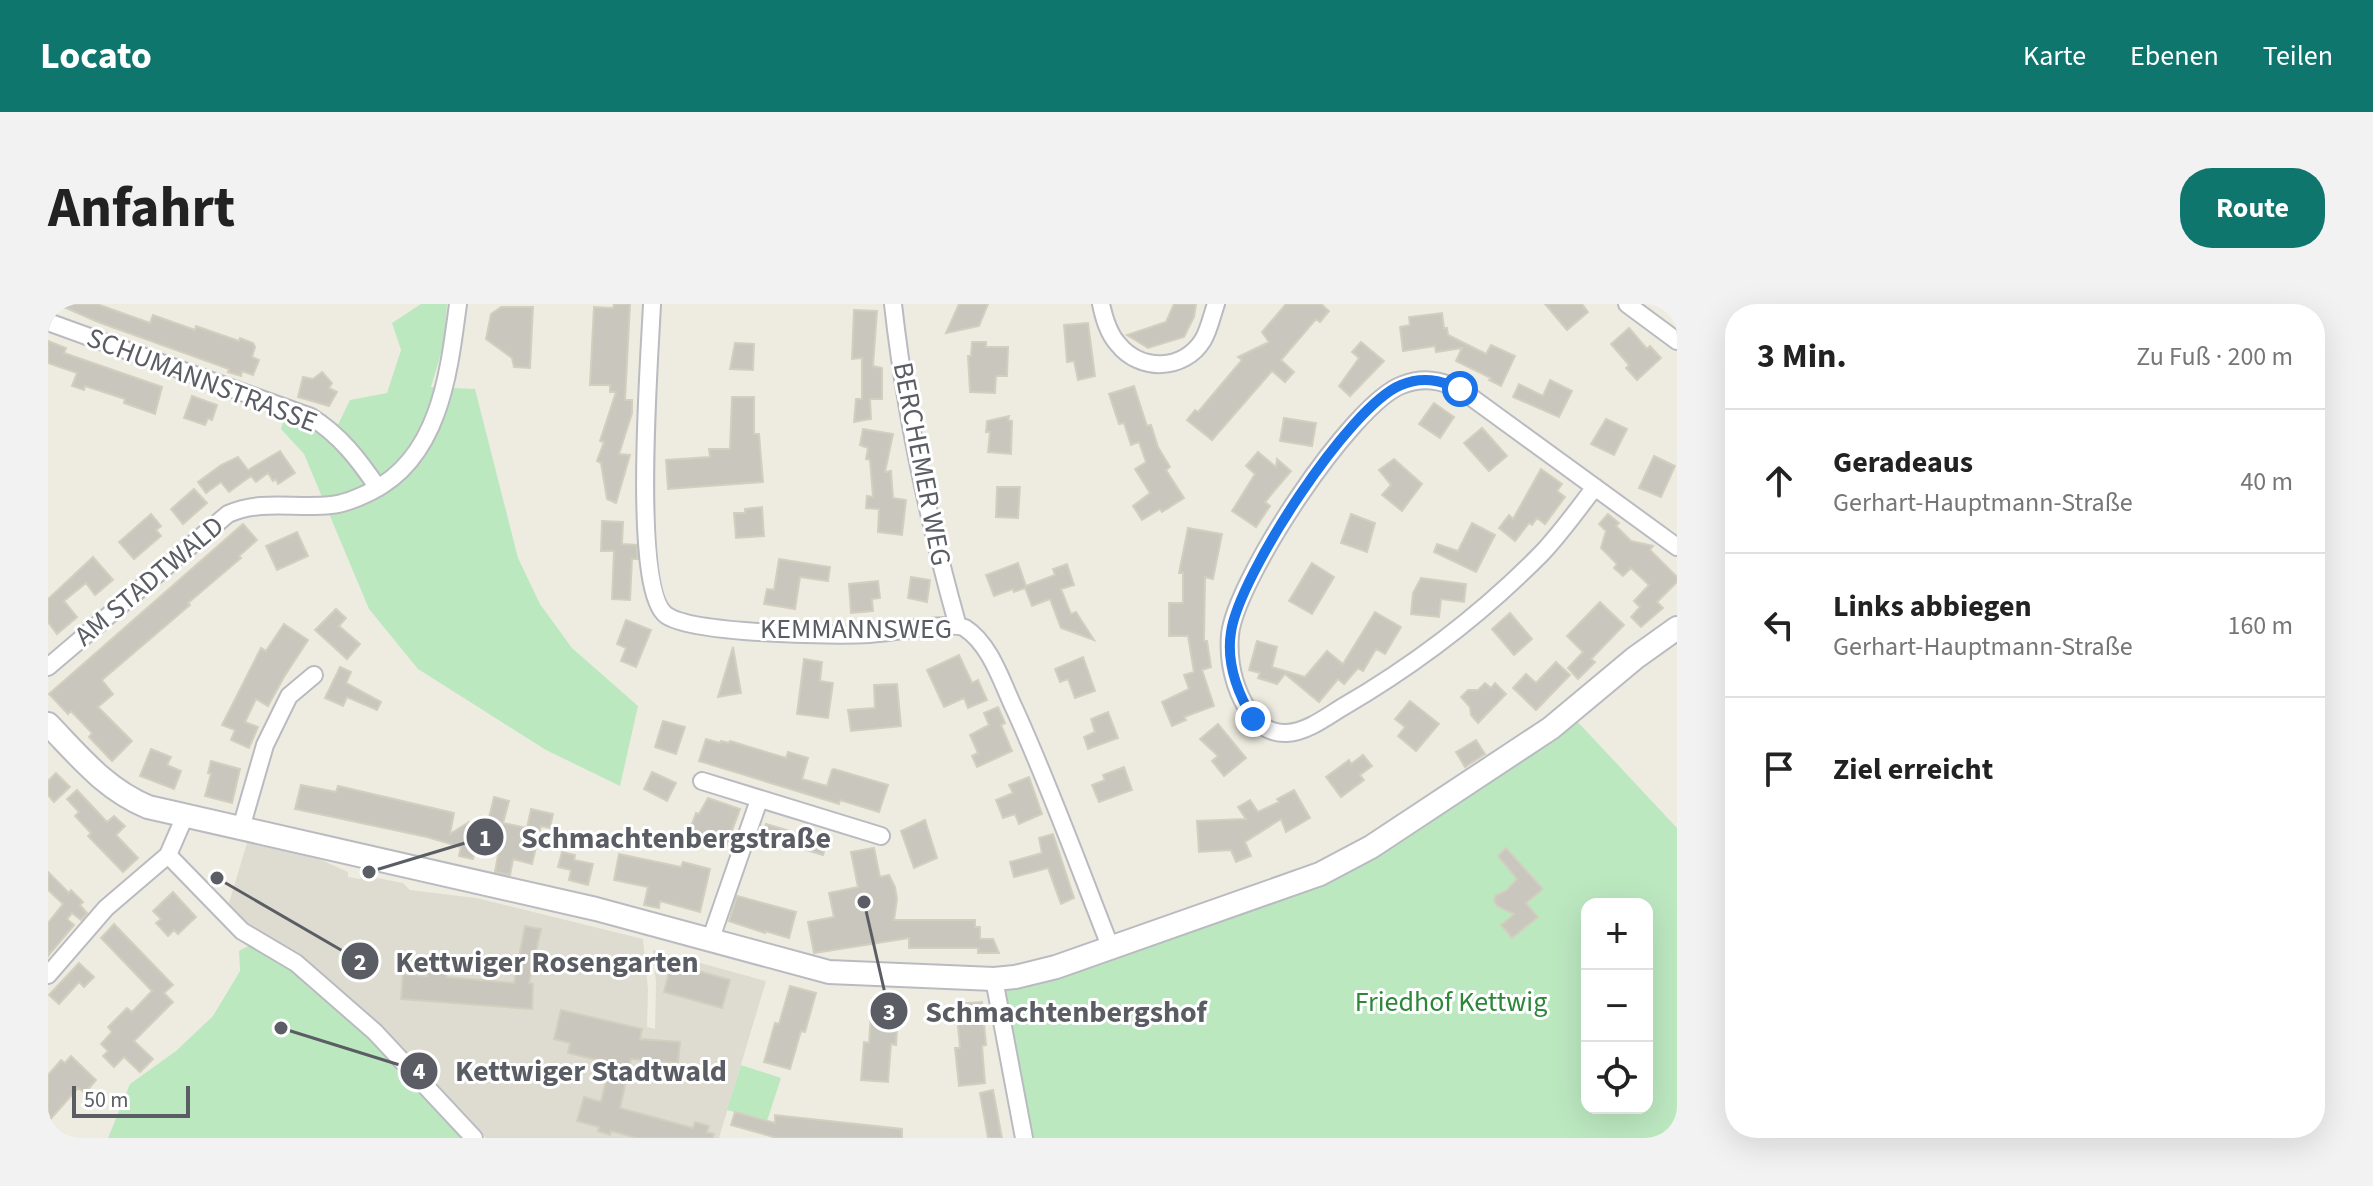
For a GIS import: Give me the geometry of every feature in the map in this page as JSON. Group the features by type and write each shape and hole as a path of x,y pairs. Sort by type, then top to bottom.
{"street":[{"name":"AM STADTWALD","path":"48,667 228,514 245,506 262,504 332,505 358,498 395,479 414,459 425,440 450,369 458,304"},
{"name":"KEMMANNSWEG","path":"652,304 644,502 649,571 655,601 662,613 686,623 796,634 901,632 957,623 968,630 992,660 1037,758 1110,946"},
{"name":"BERCHEMER WEG","path":"893,304 918,461 957,623"},
{"path":"1101,304 1105,323 1117,344 1144,364 1161,365 1174,363 1190,354 1204,340 1216,304"},
{"path":"1627,304 1677,341"},
{"name":"SCHUMANNSTRASSE","path":"48,322 311,417 328,427 360,460 378,488"},
{"path":"1595,487 1544,551 1487,607 1379,686 1308,728 1287,734 1267,730 1253,719 1238,694 1232,665 1230,633 1240,600 1263,553 1304,489 1340,441 1382,397 1400,385 1420,379 1440,380 1460,389 1595,487 1677,547"},
{"path":"48,724 107,785 128,799 148,807 569,902 829,972 994,979 1056,967 1320,874 1371,847 1551,728 1635,658 1677,628"},
{"path":"241,828 265,745 289,696 314,675"},
{"path":"702,781 881,836"},
{"path":"710,941 759,800"},
{"path":"48,975 106,908 168,855 185,816"},
{"path":"168,855 242,931 296,963 375,1032 474,1138"},
{"path":"994,979 1024,1138"}],"shaded area":[{"path":"247,843 312,856 348,872 348,877 360,879 362,875 403,883 410,890 476,898 643,939 648,990 647,1027 655,1029 653,950 766,981 719,1138 486,1138 371,1019 300,956 249,924 229,903"}],"green space":[{"path":"421,304 447,304 444,343 431,387 475,389 518,558 540,604 572,648 638,706 620,786 546,750 418,669 369,609 304,454 281,429 285,415 316,428 330,441 350,400 387,393 401,350 392,323"},
{"name":"Friedhof Kettwig","path":"1575,719 1677,828 1677,1138 1032,1138 1000,984 1320,879"},
{"path":"252,944 296,970 376,1041 466,1138 108,1138 130,1084 176,1051 213,1016 240,971 239,951"},
{"path":"741,1065 781,1078 767,1121 727,1110"}],"building":[{"path":"57,304 97,304 150,323 153,315 195,330 196,326 239,341 240,338 253,343 252,357 259,360 253,375 242,371 241,376"},
{"path":"614,304 630,304 625,400 632,400 632,413 619,454 630,455 616,503 607,499 601,463 597,461 604,442 600,441 616,392 610,392 610,385 590,385 594,307 613,308"},
{"path":"959,304 988,304 979,326 946,333"},
{"path":"1174,304 1196,304 1194,317 1184,337 1148,348 1127,335 1166,322"},
{"path":"1286,304 1321,304 1329,311 1320,322 1316,319 1281,360 1294,372 1285,382 1272,371 1212,440 1187,420 1195,410 1198,412 1242,360 1238,357 1269,342 1262,332"},
{"path":"1545,304 1582,304 1588,312 1567,330"},
{"path":"501,307 533,307 530,368 514,367 512,358 486,339 491,314"},
{"path":"854,310 877,311 873,366 882,368 882,399 870,399 871,419 854,422 856,399 862,399 862,358 852,359"},
{"path":"1442,313 1448,335 1486,354 1491,345 1515,356 1501,386 1456,361 1462,348 1436,352 1435,346 1403,351 1400,327 1410,325 1409,317"},
{"path":"1088,323 1095,376 1078,380 1074,361 1067,362 1064,325"},
{"path":"1629,328 1647,349 1650,346 1661,358 1637,380 1611,344"},
{"path":"48,341 66,348 64,353 162,387 155,414 124,403 125,399 85,386 84,390 72,386 77,373 48,363"},
{"path":"972,342 986,342 986,347 1008,347 1007,376 996,376 995,393 970,392 968,356 971,356"},
{"path":"1361,342 1384,361 1350,396 1339,386 1359,358 1352,352"},
{"path":"735,343 754,344 753,370 730,369"},
{"path":"322,372 332,383 329,388 337,392 329,406 298,397 303,377 313,379"},
{"path":"1550,380 1572,391 1559,417 1513,397 1519,384 1543,396"},
{"path":"1134,386 1147,426 1151,425 1158,447 1170,467 1166,470 1184,498 1142,520 1133,506 1150,493 1135,469 1146,462 1139,442 1131,445 1124,423 1119,424 1109,394"},
{"path":"192,396 217,405 212,420 208,418 205,425 184,418"},
{"path":"732,397 754,397 754,434 759,434 763,482 668,489 666,460 710,457 709,449 730,449"},
{"path":"1434,403 1454,417 1440,438 1419,424"},
{"path":"1009,416 1008,420 1012,421 1011,454 988,452 990,432 986,432 987,421"},
{"path":"1284,418 1316,423 1312,446 1280,441"},
{"path":"1606,419 1627,429 1614,455 1591,444"},
{"path":"1482,428 1507,456 1489,471 1464,443"},
{"path":"863,429 893,434 885,472 891,471 893,498 906,500 902,535 878,532 879,509 866,508 867,496 873,497 870,460 866,459 868,448 860,445"},
{"path":"280,451 295,473 278,484 268,473 256,482 251,476 229,492 221,482 206,493 198,482 238,457 248,470"},
{"path":"1258,452 1276,467 1277,459 1291,471 1265,502 1270,506 1256,527 1232,511 1255,474 1246,466"},
{"path":"1654,456 1675,466 1661,497 1639,488"},
{"path":"1394,459 1422,484 1402,511 1382,495 1391,485 1379,470"},
{"path":"1541,469 1562,484 1557,491 1565,497 1545,524 1537,518 1515,541 1499,528 1509,515 1513,519"},
{"path":"997,487 1020,487 1018,518 996,517"},
{"path":"194,489 207,503 183,524 171,509"},
{"path":"762,507 764,536 736,538 734,513"},
{"path":"151,514 161,526 156,530 161,536 134,559 119,542"},
{"path":"1351,514 1375,523 1367,552 1341,543"},
{"path":"1608,514 1619,523 1616,526 1631,541 1653,546 1650,550 1677,577 1677,582 1657,602 1663,608 1641,627 1631,617 1640,607 1634,601 1649,585 1631,568 1623,576 1614,568 1617,564 1601,548 1606,531 1599,524"},
{"path":"602,521 623,522 622,544 637,545 638,559 632,559 630,600 612,599 614,551 601,551"},
{"path":"1472,523 1495,535 1476,572 1434,552 1437,544 1458,551"},
{"path":"243,524 257,540 239,556 241,558 102,680 113,694 98,707 132,741 112,761 89,737 92,733 49,694"},
{"path":"1188,528 1222,534 1213,579 1205,577 1204,641 1207,641 1211,667 1202,670 1214,706 1184,717 1186,720 1172,726 1162,702 1189,689 1184,675 1194,672 1188,636 1169,636 1169,603 1183,603 1183,573 1179,573"},
{"path":"297,532 308,556 277,570 266,546"},
{"path":"93,557 113,580 95,595 86,583 64,601 77,617 57,634 48,622 48,599"},
{"path":"779,559 830,567 828,581 800,577 795,609 764,604 767,589 774,590"},
{"path":"1018,563 1026,586 1055,575 1053,569 1067,564 1074,585 1061,589 1071,614 1076,612 1094,640 1061,628 1050,599 1032,606 1025,588 994,596 986,575"},
{"path":"1312,563 1334,577 1312,614 1289,601"},
{"path":"911,577 930,580 927,602 908,598"},
{"path":"1421,578 1466,584 1464,602 1441,599 1439,617 1411,614 1413,593"},
{"path":"878,581 880,598 872,599 873,611 851,613 849,584"},
{"path":"1600,602 1624,625 1591,659 1595,662 1578,679 1568,668 1583,652 1567,636"},
{"path":"336,609 346,618 339,626 360,644 347,659 315,630"},
{"path":"1375,612 1401,627 1385,654 1376,649 1363,671 1358,668 1344,684 1338,679 1319,702 1285,674 1277,684 1258,678 1260,673 1249,670 1257,641 1277,647 1272,667 1305,677 1327,651 1343,664"},
{"path":"1510,613 1532,639 1514,655 1492,629"},
{"path":"626,620 651,630 636,667 621,661 626,648 617,644"},
{"path":"284,624 308,640 268,706 256,699 245,722 258,727 249,748 231,740 235,730 222,725 261,648 266,651"},
{"path":"733,647 741,693 718,697"},
{"path":"959,655 972,683 978,680 987,700 968,708 964,698 944,707 927,670"},
{"path":"1083,657 1095,691 1075,698 1068,679 1060,682 1055,669"},
{"path":"804,659 822,662 820,681 833,683 828,718 797,714"},
{"path":"1556,662 1570,675 1536,710 1513,688 1526,674 1536,683"},
{"path":"340,667 351,672 346,683 381,702 377,710 347,697 343,706 325,698"},
{"path":"1485,683 1491,688 1495,683 1506,694 1478,723 1461,697 1468,690 1478,690"},
{"path":"897,684 901,726 851,731 848,710 875,708 874,685"},
{"path":"1410,701 1439,724 1416,751 1398,736 1405,727 1395,719"},
{"path":"998,707 1005,723 1001,725 1012,751 977,767 972,756 978,753 970,735 989,725 984,713"},
{"path":"1108,712 1118,738 1088,749 1084,737 1095,732 1091,719"},
{"path":"663,721 685,727 676,754 655,747"},
{"path":"1218,724 1246,758 1224,776 1212,761 1218,756 1200,739"},
{"path":"706,739 720,743 730,741 786,758 788,752 808,758 802,779 827,786 834,769 888,785 879,812 840,800 839,804 699,761"},
{"path":"1476,740 1485,754 1465,767 1456,752"},
{"path":"151,749 171,757 167,765 181,771 174,789 140,776"},
{"path":"1363,755 1372,766 1360,775 1364,780 1341,797 1326,777 1349,760 1351,764"},
{"path":"211,761 240,769 232,803 205,796"},
{"path":"1124,767 1132,790 1099,802 1092,785 1105,780 1103,775"},
{"path":"652,772 676,783 667,801 644,789"},
{"path":"56,773 70,787 54,802 48,795 48,781"},
{"path":"1029,777 1042,814 1019,824 1015,814 1003,818 996,800 1013,793 1009,785"},
{"path":"301,785 336,792 338,786 454,813 450,834 469,822 487,826 494,797 509,801 503,823 527,828 531,809 553,814 550,828 541,826 532,864 513,859 510,875 495,872 498,855 475,850 473,859 459,856 461,847 427,837 295,809"},
{"path":"77,790 107,822 114,816 125,826 116,835 138,858 123,872 88,836 91,833 75,816 79,812 67,799"},
{"path":"1294,790 1310,818 1286,832 1281,819 1245,842 1251,856 1236,862 1231,850 1199,852 1197,821 1246,819 1238,807 1250,800 1258,812 1279,802 1277,799"},
{"path":"708,798 740,809 727,844 689,832 696,813 699,814"},
{"path":"925,820 937,858 914,868 901,831"},
{"path":"766,824 827,842 823,855 762,837"},
{"path":"1053,834 1074,898 1061,904 1048,868 1014,877 1010,862 1042,853 1039,838"},
{"path":"874,848 880,877 889,875 895,887 894,920 975,920 975,927 980,927 980,939 993,939 999,953 978,953 978,948 909,948 909,938 814,953 808,922 834,917 829,893 858,887 851,852"},
{"path":"1506,848 1543,889 1526,903 1538,917 1512,938 1501,925 1514,914 1497,906 1494,901 1496,895 1506,891 1517,879 1498,856"},
{"path":"562,852 575,855 574,860 593,864 588,885 569,880 571,870 558,867"},
{"path":"619,854 681,867 683,862 710,869 700,912 660,901 659,908 644,905 648,887 614,880"},
{"path":"48,872 83,902 80,905 87,913 81,920 72,913 67,919 74,925 48,956 48,923 63,904 48,890"},
{"path":"173,892 196,917 178,934 174,930 168,936 156,923 161,919 153,911"},
{"path":"737,896 796,912 789,938 729,921"},
{"path":"114,924 173,985 164,993 173,1002 134,1041 153,1059 140,1072 124,1057 114,1067 103,1056 108,1051 101,1044 112,1032 108,1027 127,1008 132,1012 152,991 101,938"},
{"path":"525,926 541,929 529,983 533,984 532,1009 401,999 403,974 427,976 428,965 448,967 447,977 514,983"},
{"path":"79,963 94,977 84,987 79,982 59,1004 49,995"},
{"path":"671,963 730,980 722,1008 664,992"},
{"path":"790,986 816,993 790,1069 764,1062"},
{"path":"872,999 899,1001 896,1045 891,1044 888,1082 861,1080 864,1042 869,1043"},
{"path":"982,1002 986,1045 982,1046 985,1083 959,1086 955,1048 960,1048 956,1004"},
{"path":"561,1010 642,1029 640,1039 680,1042 678,1063 631,1059 620,1108 693,1128 695,1122 709,1126 707,1132 714,1134 713,1138 636,1138 611,1131 610,1135 598,1131 599,1127 577,1121 584,1097 601,1102 610,1063 568,1053 570,1043 554,1039"},
{"path":"71,1056 96,1080 85,1093 78,1088 48,1122 48,1075 61,1060 65,1063"},
{"path":"993,1090 1002,1138 988,1138 980,1093"},
{"path":"735,1112 775,1123 775,1115 902,1129 902,1138 777,1138 731,1125"}],"place":[{"name":"Schmachtenbergstraße","path":"369,872"},
{"name":"Kettwiger Rosengarten","path":"217,878"},
{"name":"Schmachtenbergshof","path":"864,902"},
{"name":"Kettwiger Stadtwald","path":"281,1028"}],"route":[{"path":"1253,719 1238,694 1230,633 1240,600 1263,553 1304,489 1340,441 1382,397 1400,385 1420,379 1440,380 1460,389"}]}
